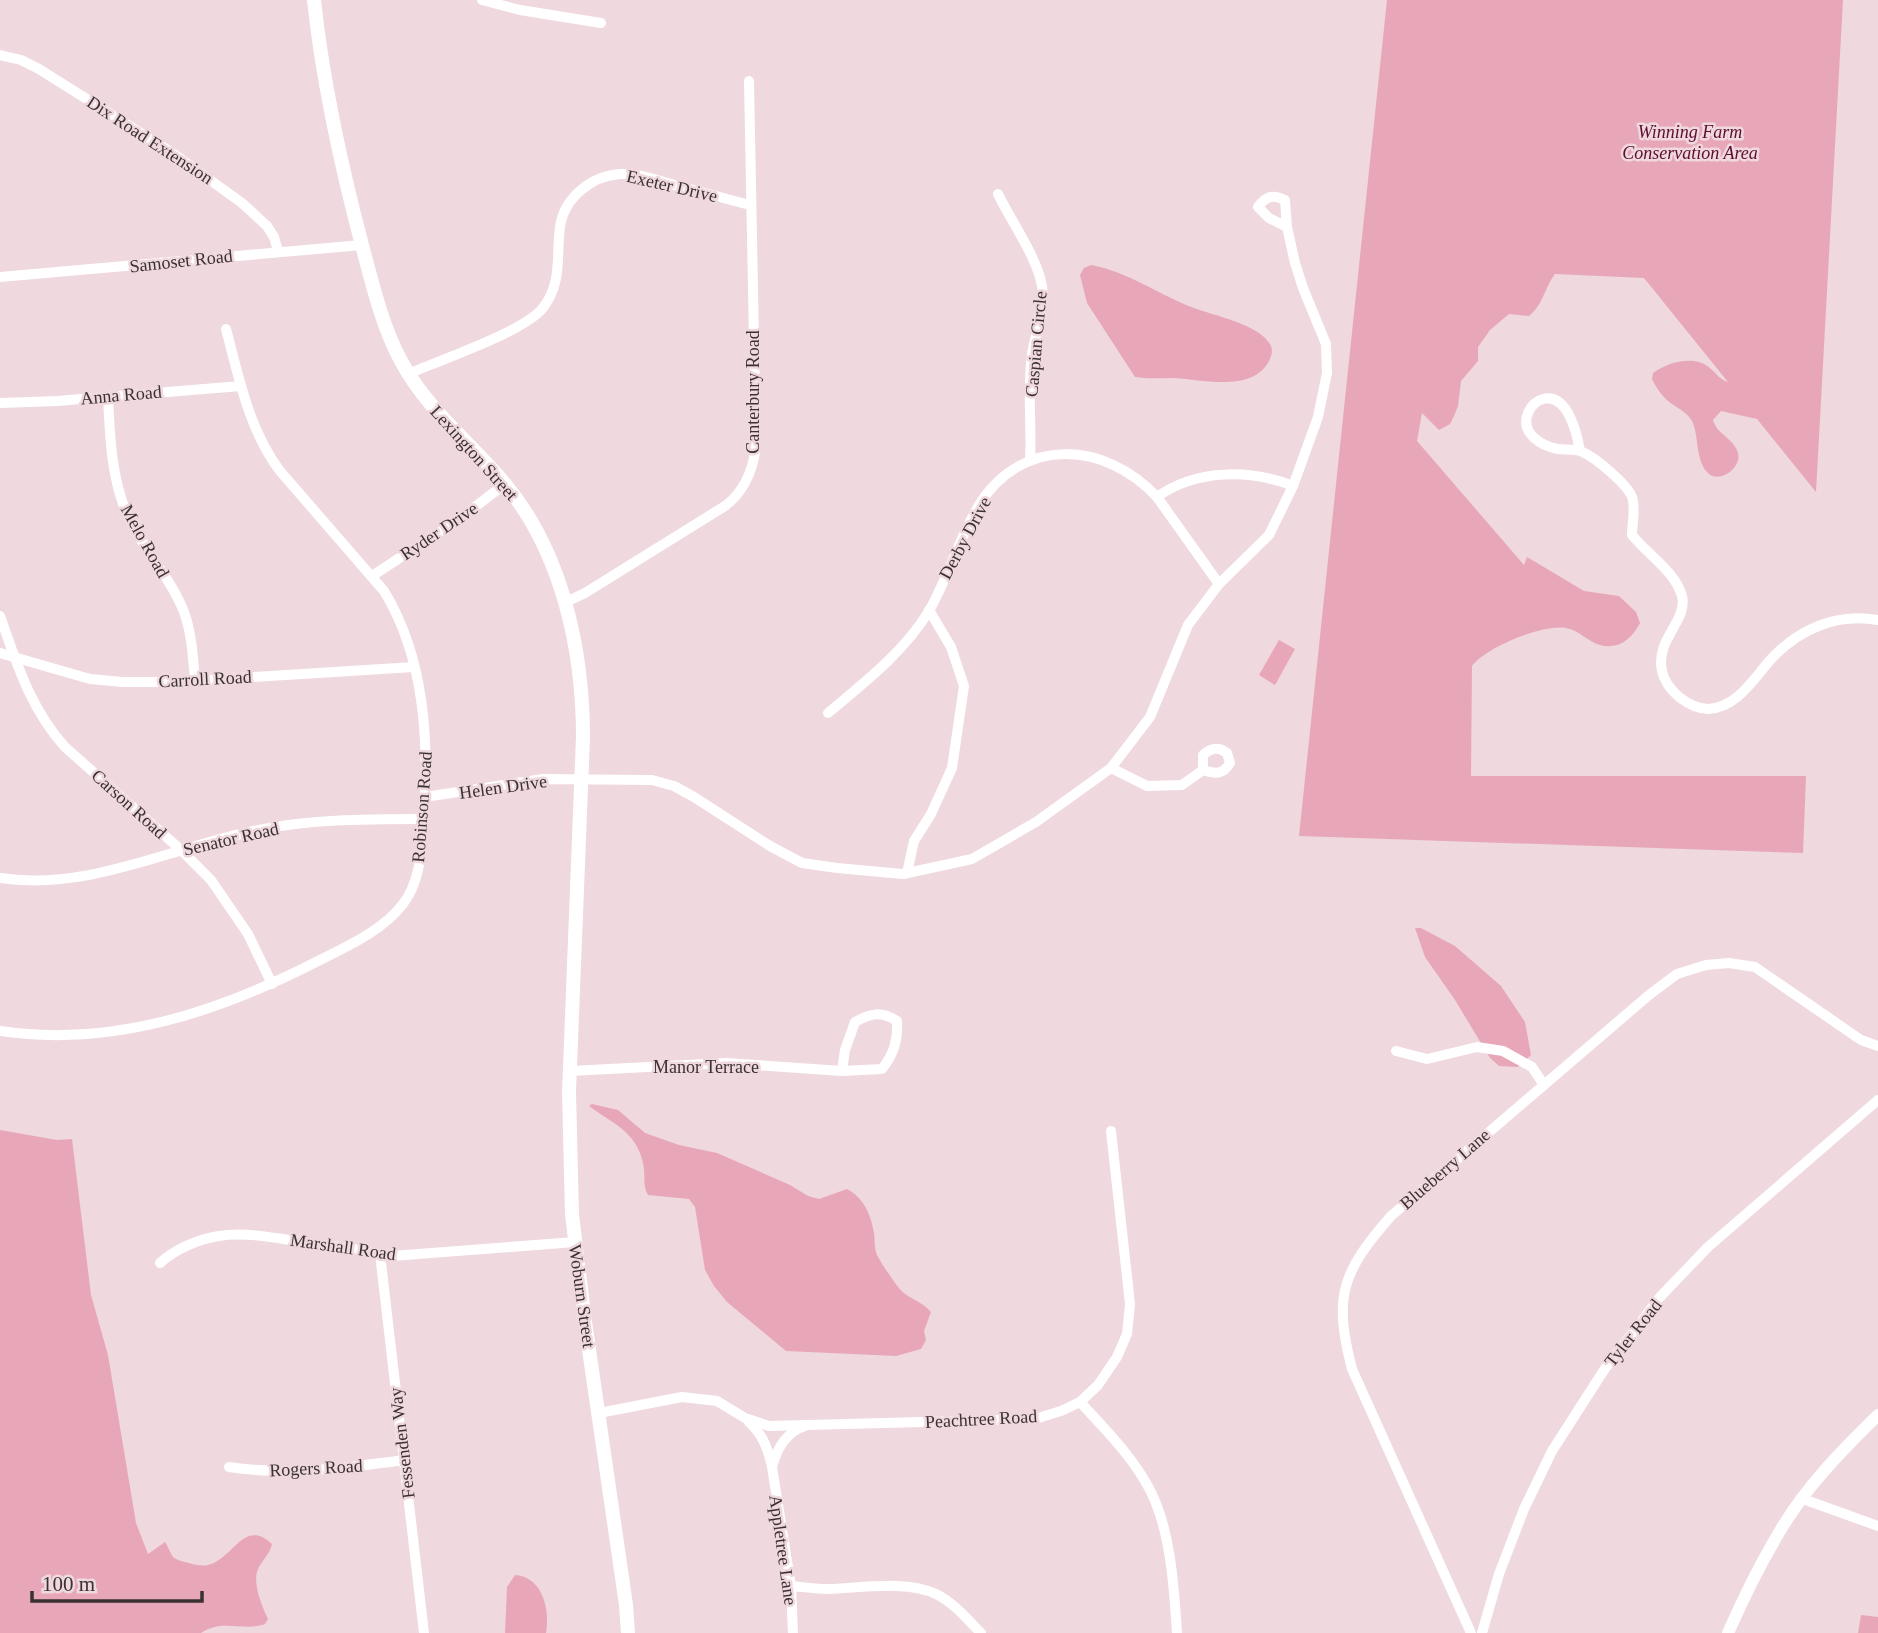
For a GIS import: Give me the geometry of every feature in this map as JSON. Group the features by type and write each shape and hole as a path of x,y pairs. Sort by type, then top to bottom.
{"main road":[{"name":"Lexington Street","path":"314,0 332,124 362,245 393,344 408,374 435,412 505,484 528,517 542,542 564,603 576,655 581,695 582,780 575,957"},
{"name":"Woburn Street","path":"575,957 569,1157 575,1242 628,1633"}],"street":[{"path":"482,0 520,10 601,23"},
{"name":"Dix Road Extension","path":"0,55 22,60 39,69 216,183 257,215 271,231 278,251"},
{"name":"Canterbury Road","path":"564,603 585,593 725,506 736,496 749,475 756,446 749,81"},
{"name":"Exeter Drive","path":"408,374 519,327 537,314 550,297 558,277 562,218 572,200 592,183 609,176 635,175 750,205"},
{"name":"Caspian Circle","path":"998,194 1031,257 1041,283 1043,304 1030,374 1030,461"},
{"name":"Helen Drive","path":"425,797 526,781 629,778 652,780 674,786 802,863 907,873 972,859 1036,822 1111,768 1150,717 1188,625 1219,584 1269,535 1293,486 1318,417 1327,373 1326,344 1303,288 1287,227"},
{"name":"Samoset Road","path":"0,277 362,245"},
{"name":"Robinson Road","path":"0,1031 64,1035 139,1027 209,1010 272,984 372,931 397,911 408,897 417,877 425,797 426,738 414,667 397,613 372,576 273,462 256,429 226,329"},
{"name":"Anna Road","path":"0,403 241,386"},
{"name":"Melo Road","path":"108,397 111,446 120,495 133,527 182,608 191,639 195,681"},
{"path":"1580,451 1567,412 1560,403 1547,398 1536,402 1530,408 1526,418 1527,429 1534,437 1544,445 1557,449 1580,451 1626,485 1633,500 1632,535 1677,583 1683,600 1678,621 1665,641 1660,659 1664,679 1677,695 1692,705 1707,709 1726,705 1741,694 1774,656 1797,635 1816,626 1861,617 1878,620"},
{"name":"Derby Drive","path":"828,713 904,646 929,610 979,505 993,487 1016,469 1041,457 1067,453 1093,457 1128,471 1157,497 1219,584"},
{"path":"1157,497 1181,484 1235,473 1274,479 1293,486"},
{"name":"Ryder Drive","path":"372,576 505,484"},
{"path":"907,873 914,841 931,814 952,768 964,686 951,647 929,610"},
{"name":"Carson Road","path":"0,616 40,717 65,747 211,880 248,934 272,984"},
{"name":"Carroll Road","path":"0,653 106,681 195,681 414,667"},
{"path":"1111,768 1147,786 1182,785 1203,770"},
{"name":"Senator Road","path":"0,878 39,882 70,879 122,868 249,832 295,824 423,819"},
{"name":"Blueberry Lane","path":"1471,1633 1352,1369 1344,1335 1342,1296 1353,1266 1367,1243 1391,1216 1677,974 1706,965 1729,963 1755,967 1861,1040 1878,1046"},
{"name":"Manor Terrace","path":"570,1071 726,1063 842,1071 882,1069 891,1058 898,1037 897,1021 884,1013 867,1015 855,1022 845,1050 842,1071"},
{"path":"1396,1051 1427,1059 1477,1047 1503,1051 1532,1068 1544,1085"},
{"name":"Tyler Road","path":"1482,1633 1499,1574 1524,1509 1552,1451 1590,1390 1626,1341 1660,1297 1708,1247 1878,1100"},
{"name":"Peachtree Road","path":"599,1413 682,1397 717,1401 745,1418 769,1426 1035,1419 1080,1402 1098,1385 1117,1357 1127,1334 1129,1292 1111,1131"},
{"name":"Marshall Road","path":"160,1263 206,1238 223,1235 279,1239 392,1256 575,1242"},
{"name":"Fessenden Way","path":"380,1254 424,1633"},
{"path":"1080,1402 1132,1461 1151,1492 1163,1527 1174,1587 1177,1633"},
{"path":"1728,1633 1781,1530 1853,1439 1878,1415"},
{"name":"Appletree Lane","path":"745,1418 763,1439 772,1467 791,1586 793,1633"},
{"path":"772,1467 784,1440 797,1429 809,1425"},
{"name":"Rogers Road","path":"229,1467 253,1471 326,1469 404,1460"},
{"path":"1803,1499 1878,1526"},
{"path":"791,1586 825,1589 919,1589 935,1594 959,1610 981,1633"}],"green space":[{"name":"Winning Farm Conservation Area","path":"1387,0 1843,0 1816,492 1757,419 1721,411 1713,420 1736,448 1738,459 1733,469 1723,476 1712,476 1707,472 1699,454 1692,421 1660,393 1652,379 1653,373 1674,363 1690,361 1705,364 1728,382 1644,278 1555,274 1534,312 1529,316 1509,314 1490,330 1478,347 1478,361 1461,381 1458,406 1450,424 1439,430 1422,413 1417,441 1524,565 1527,557 1584,591 1619,596 1636,612 1640,623 1629,638 1613,646 1596,643 1571,629 1556,628 1516,638 1479,659 1472,666 1471,776 1806,776 1803,853 1299,836"},
{"path":"1091,265 1131,278 1181,303 1256,331 1271,346 1270,359 1262,370 1240,381 1135,377 1087,303 1080,275 1084,268"},
{"path":"1279,640 1295,649 1275,685 1259,675"},
{"path":"1415,928 1421,928 1455,946 1501,986 1525,1022 1531,1055 1518,1067 1499,1066 1490,1058 1425,957"},
{"path":"592,1104 618,1110 645,1133 679,1145 717,1153 790,1185 808,1196 819,1199 847,1189 853,1193 869,1214 876,1252 884,1267 902,1291 931,1312 924,1331 926,1340 921,1349 896,1356 786,1351 727,1302 714,1286 705,1270 695,1207 689,1199 648,1195 643,1163 635,1143 622,1129 589,1106"},
{"path":"0,1130 57,1140 72,1139 91,1295 108,1355 136,1523 148,1554 165,1542 174,1558 205,1565 219,1560 247,1537 263,1537 272,1544 256,1575 258,1594 268,1619 265,1624 249,1627 217,1626 201,1633 0,1633"},
{"path":"515,1575 525,1577 538,1588 547,1615 546,1633 505,1633 507,1587"},
{"path":"1861,1615 1878,1617 1878,1633 1858,1633"}]}
